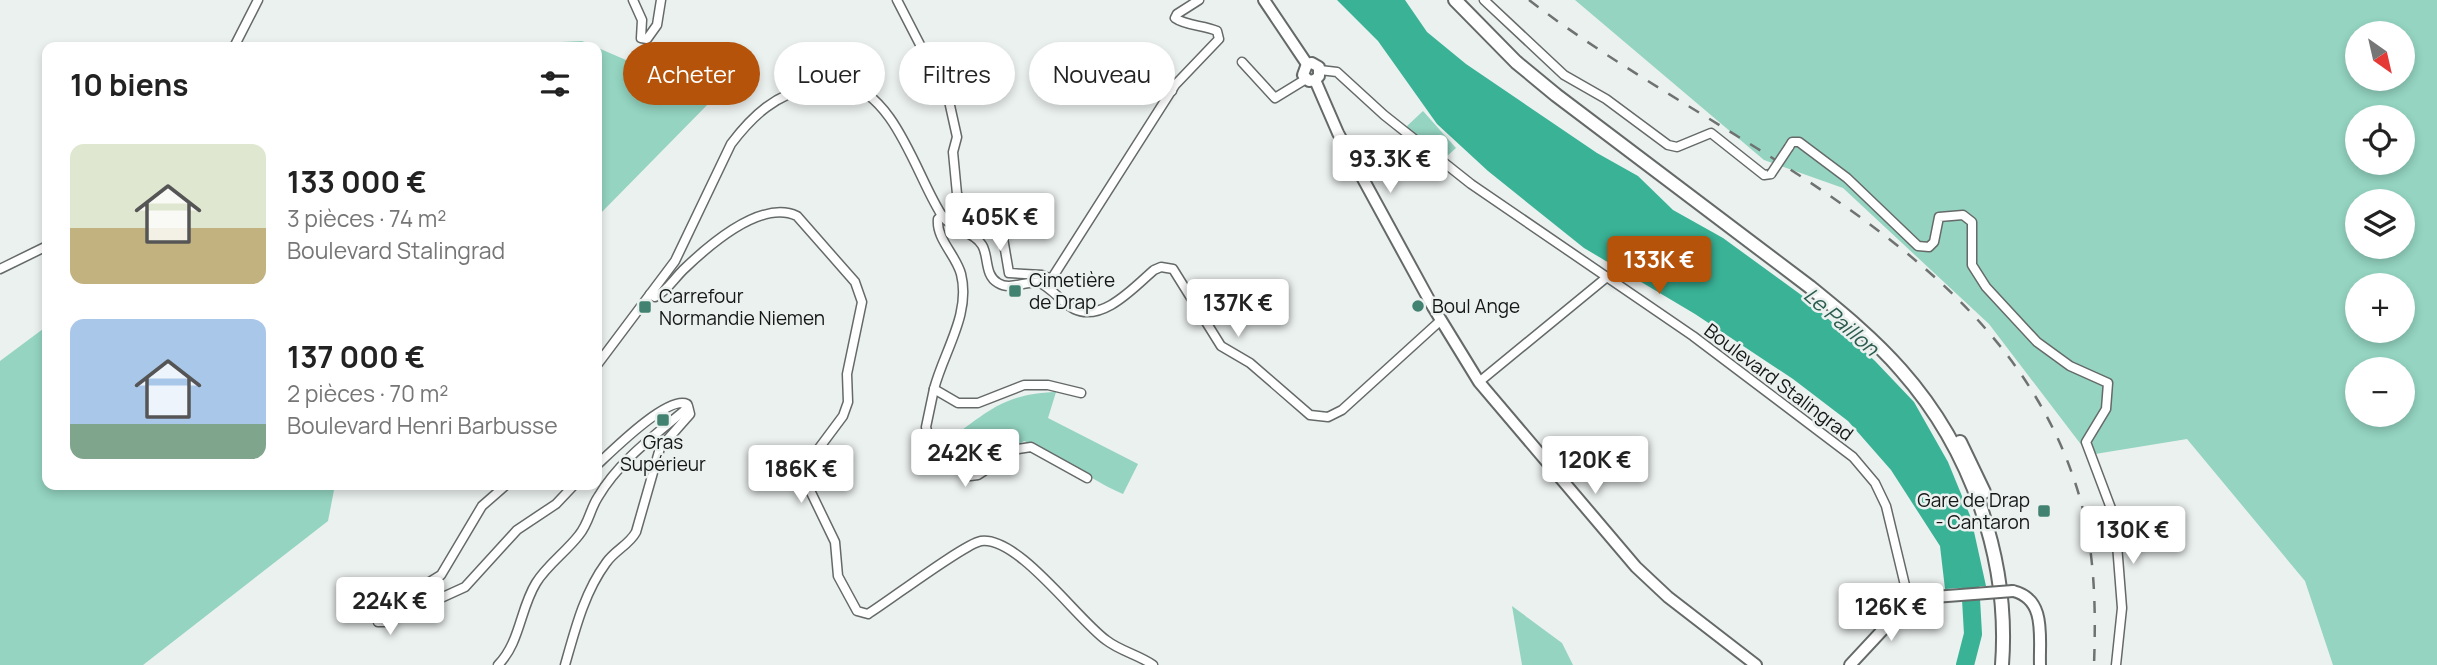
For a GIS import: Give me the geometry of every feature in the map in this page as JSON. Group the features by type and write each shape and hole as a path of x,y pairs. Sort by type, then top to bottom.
{"main road":[{"path":"1455,0 1516,62 1845,316 1902,370 1964,456 1992,547 2001,613 2002,665"},
{"path":"1464,0 1521,58 1560,90 1816,283 1883,341 1927,392 1983,492 2000,556 2008,615 2008,665"}],"street":[{"path":"237,42 258,0"},
{"path":"634,0 642,20 641,38 647,39 657,25 661,0"},
{"path":"897,0 949,101 957,137 953,152 957,194 969,212 993,224 1003,238 1009,273 1042,275 1072,308 1093,311 1115,302 1154,270 1161,267 1173,269 1182,279 1197,311 1221,346 1250,363 1310,415 1319,417 1342,410 1440,321"},
{"path":"1175,88 1219,39 1217,31 1179,22 1175,18 1199,0"},
{"path":"1264,0 1307,64 1315,63 1314,76 1338,133 1440,321 1479,382 1636,567 1668,597 1756,665"},
{"path":"1484,0 1564,75 1606,99 1668,145 1677,147 1711,133 1764,175 1771,174 1795,140 1847,178 1918,246 1929,247 1934,242 1939,217 1963,215 1972,222 1972,265 1986,287 2037,342 2070,366 2108,383 2109,394 2103,418 2086,442 2115,519 2122,608 2116,665"},
{"path":"1242,62 1275,98 1314,76"},
{"name":"Boulevard Stalingrad","path":"1314,76 1337,72 1384,115 1471,184 1693,336 1853,457 1875,483 1889,514 1909,601"},
{"path":"602,358 688,239 731,144 769,104 797,90 834,82 857,88 878,106 907,144 942,215 980,242 989,273 997,283 1008,286 1049,283"},
{"path":"1049,283 1163,105"},
{"path":"650,294 655,297 663,293 682,271 718,240 746,223 773,211 785,210 797,216 855,282 862,302 847,374 848,402 843,416 805,467 805,480 835,542 838,576 857,611 868,614 961,551 979,541 993,541 1020,559 1104,639 1153,665"},
{"path":"942,215 938,219 938,228 955,258 963,291 959,321 943,355 926,427 932,449 970,476 978,475 1018,449 1031,447 1087,478"},
{"path":"0,269 42,248"},
{"path":"1479,382 1606,277"},
{"path":"934,389 958,403 978,403 1024,385 1048,385 1081,393"},
{"path":"565,665 587,598 606,563 636,532 660,448 690,414 688,406 682,401 661,411 602,461"},
{"path":"498,665 512,645 529,595 538,580 582,532 597,497 657,430 688,406"},
{"path":"500,490 481,506 441,575 379,613 377,622 388,622 465,587 517,530 556,504 569,490"},
{"path":"1850,665 1909,601 2013,591 2027,595 2038,610 2040,665"}],"shaded area":[{"path":"1337,0 1405,0 1427,32 1466,64 1597,153 1638,176 1673,210 1723,238 1804,297 1875,361 1914,402 1948,462 1971,518 1986,586 1945,589 1940,546 1891,470 1848,421 1793,379 1695,314 1584,248 1488,171 1437,124 1378,41"},
{"path":"1575,0 2437,0 2437,665 2333,665 2305,581 2187,439 2089,455 1989,324 1843,188 1764,160"},
{"path":"602,49 623,58 623,105 707,105 602,212"},
{"path":"1423,111 1456,148 1445,158 1406,127"},
{"path":"42,330 42,490 334,490 328,521 143,665 0,665 0,361"},
{"path":"1056,392 1048,418 1138,464 1123,494 1024,441 972,474 947,441 1009,400"},
{"path":"1512,606 1562,643 1573,665 1522,665"}],"waterway":[{"name":"Le Paillon","path":"1965,665 1973,634 1969,564"}],"railway":[{"path":"1529,0 1605,54 1850,210 1926,269 1992,336 2045,413 2081,502 2094,583 2094,665"}],"place":[{"name":"Cimetière de Drap","path":"1015,291"},
{"name":"Boul Ange","path":"1418,306"},
{"name":"Carrefour Normandie Niemen","path":"645,307"},
{"name":"Gras Supérieur","path":"663,420"},
{"name":"Gare de Drap - Cantaron","path":"2044,511"}]}
